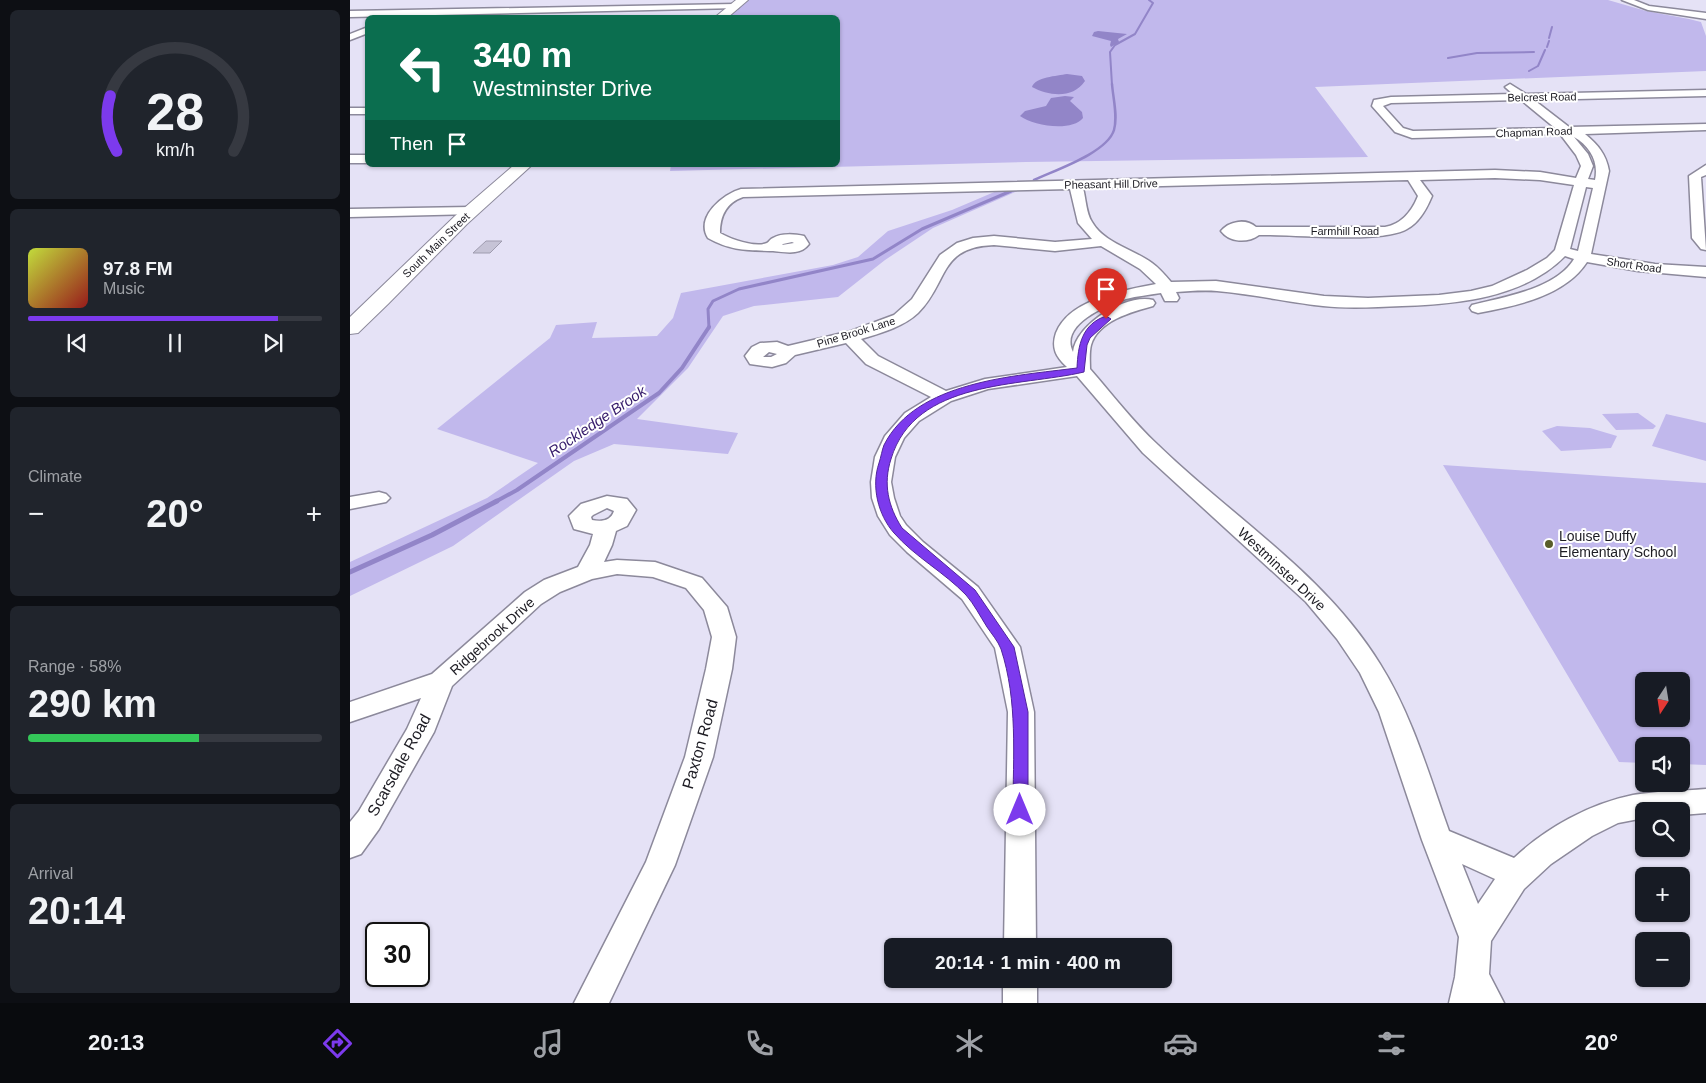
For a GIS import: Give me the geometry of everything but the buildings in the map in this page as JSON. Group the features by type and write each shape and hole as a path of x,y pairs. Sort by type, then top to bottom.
{"main road":[{"path":"724,15 739,3"},
{"name":"South Main Street","path":"350,328 471,211 522,167"}],"street":[{"path":"1626,0 1648,8 1706,16"},
{"path":"405,15 434,3"},
{"path":"350,14 739,3"},
{"path":"350,37 365,31"},
{"name":"Westminster Drive","path":"1475,994 1475,936 1437,840 1392,712 1371,670 1346,633 1314,596 1150,449 1081,370 1066,356 1062,348 1064,333 1072,320 1107,300 1142,290 1235,300 1289,309 1350,315 1400,316 1442,313 1500,304 1559,281 1572,272 1583,256 1603,171 1601,159 1594,148 1580,135 1567,131 1510,88"},
{"name":"Belcrest Road","path":"1378,102 1706,93"},
{"name":"Chapman Road","path":"1378,102 1377,106 1399,130 1412,135 1706,127"},
{"path":"350,111 365,111"},
{"name":"Westminster Drive","path":"1081,370 1083,345 1091,331 1098,324 1123,310 1169,292 1216,286 1297,298 1348,303 1393,303 1471,296 1520,280 1552,261 1562,251 1587,166 1582,154 1566,136 1567,131"},
{"path":"350,159 365,159"},
{"path":"1706,169 1695,176 1701,223 1699,238 1706,246"},
{"name":"Pheasant Hill Drive","path":"774,247 736,246 723,242 714,235 713,228 720,204 725,199 741,192 1519,174 1600,185"},
{"name":"Farmhill Road","path":"1254,231 1382,232 1399,228 1410,219 1424,202 1425,196 1412,177"},
{"path":"1076,185 1085,224 1102,242 1148,265 1169,292"},
{"path":"350,213 471,211"},
{"name":"Pine Brook Lane","path":"786,352 888,324 908,313 916,305 948,257 962,246 989,241 1064,246 1102,242"},
{"name":"Short Road","path":"1562,251 1624,265 1659,270 1706,272"},
{"path":"849,336 872,360 944,397"},
{"path":"1020,938 1021,712 1007,647 970,592 915,547 898,530 889,516 880,482 885,457 895,436 912,417 944,397 985,384 1081,370"},
{"path":"350,503 379,498"},
{"path":"587,572 601,546 606,527"},
{"name":"Paxton Road","path":"587,572 616,567 655,570 694,583 715,607 724,637 719,669 699,757 660,865 591,1003"},
{"name":"Ridgebrook Drive","path":"350,712 441,681 533,598 552,586 587,572"},
{"name":"Scarsdale Road","path":"350,845 369,820 420,732 441,681"},
{"path":"1475,936 1518,874 1559,841 1600,817 1621,810 1639,807 1706,801"},
{"path":"1437,840 1518,874"},
{"path":"1020,988 1020,1003"}],"shaded area":[{"path":"748,0 1608,0 1646,11 1701,22 1706,36 1706,71 1315,87 1368,157 840,167 840,15 728,15"},
{"path":"1094,32 1127,34 1118,39 1119,42 1111,47 1111,41 1092,36"},
{"path":"1067,74 1082,76 1085,81 1074,91 1060,94 1053,94 1032,87 1037,81 1042,79"},
{"path":"1074,97 1070,101 1082,112 1083,118 1078,122 1070,125 1052,126 1026,120 1020,116 1025,111 1046,106 1051,98"},
{"path":"671,167 828,167 670,171"},
{"path":"1022,189 933,228 885,260 838,297 754,306 723,316 688,368 637,419 738,433 728,454 614,444 574,461 453,546 350,596 350,562 487,498 538,463 437,429 550,338 556,325 597,322 592,338 657,336 673,318 681,293 833,265 858,257 888,231 952,210 999,190"},
{"path":"1638,413 1656,426 1653,429 1616,430 1602,414"},
{"path":"1666,414 1706,423 1706,461 1652,446"},
{"path":"1557,426 1590,428 1617,436 1611,448 1561,451 1542,431"},
{"path":"1443,465 1706,483 1706,765 1690,764 1690,737 1635,737 1635,763 1619,762"}],"waterway":[{"name":"Rockledge Brook","path":"1112,85 1110,52 1115,45 1135,34 1153,3 1149,0"},
{"path":"1549,38 1552,27"},
{"path":"1547,47 1549,41"},
{"path":"1529,71 1538,66 1545,50"},
{"path":"1448,58 1477,53 1534,52"},
{"name":"Rockledge Brook","path":"1034,180 1079,160 1102,146 1109,138 1114,130 1116,119 1112,84"},
{"name":"Rockledge Brook","path":"1008,192 1013,190"},
{"name":"Rockledge Brook","path":"709,327 708,309 713,301 739,289 873,259 922,229 1011,191"},
{"name":"Rockledge Brook","path":"495,502 517,490 659,393 682,368 709,327"},
{"name":"Rockledge Brook","path":"350,572 432,535 497,501"}],"place":[{"name":"Louise Duffy Elementary School","path":"1549,544"}],"route":[{"path":"1020,810 1021,712 1007,647 970,592 915,547 898,530 889,516 883,498 880,482 882,470 890,445 903,426 923,409 944,397 957,391 999,381 1081,370 1083,345 1086,338 1098,324 1106,319"}]}
